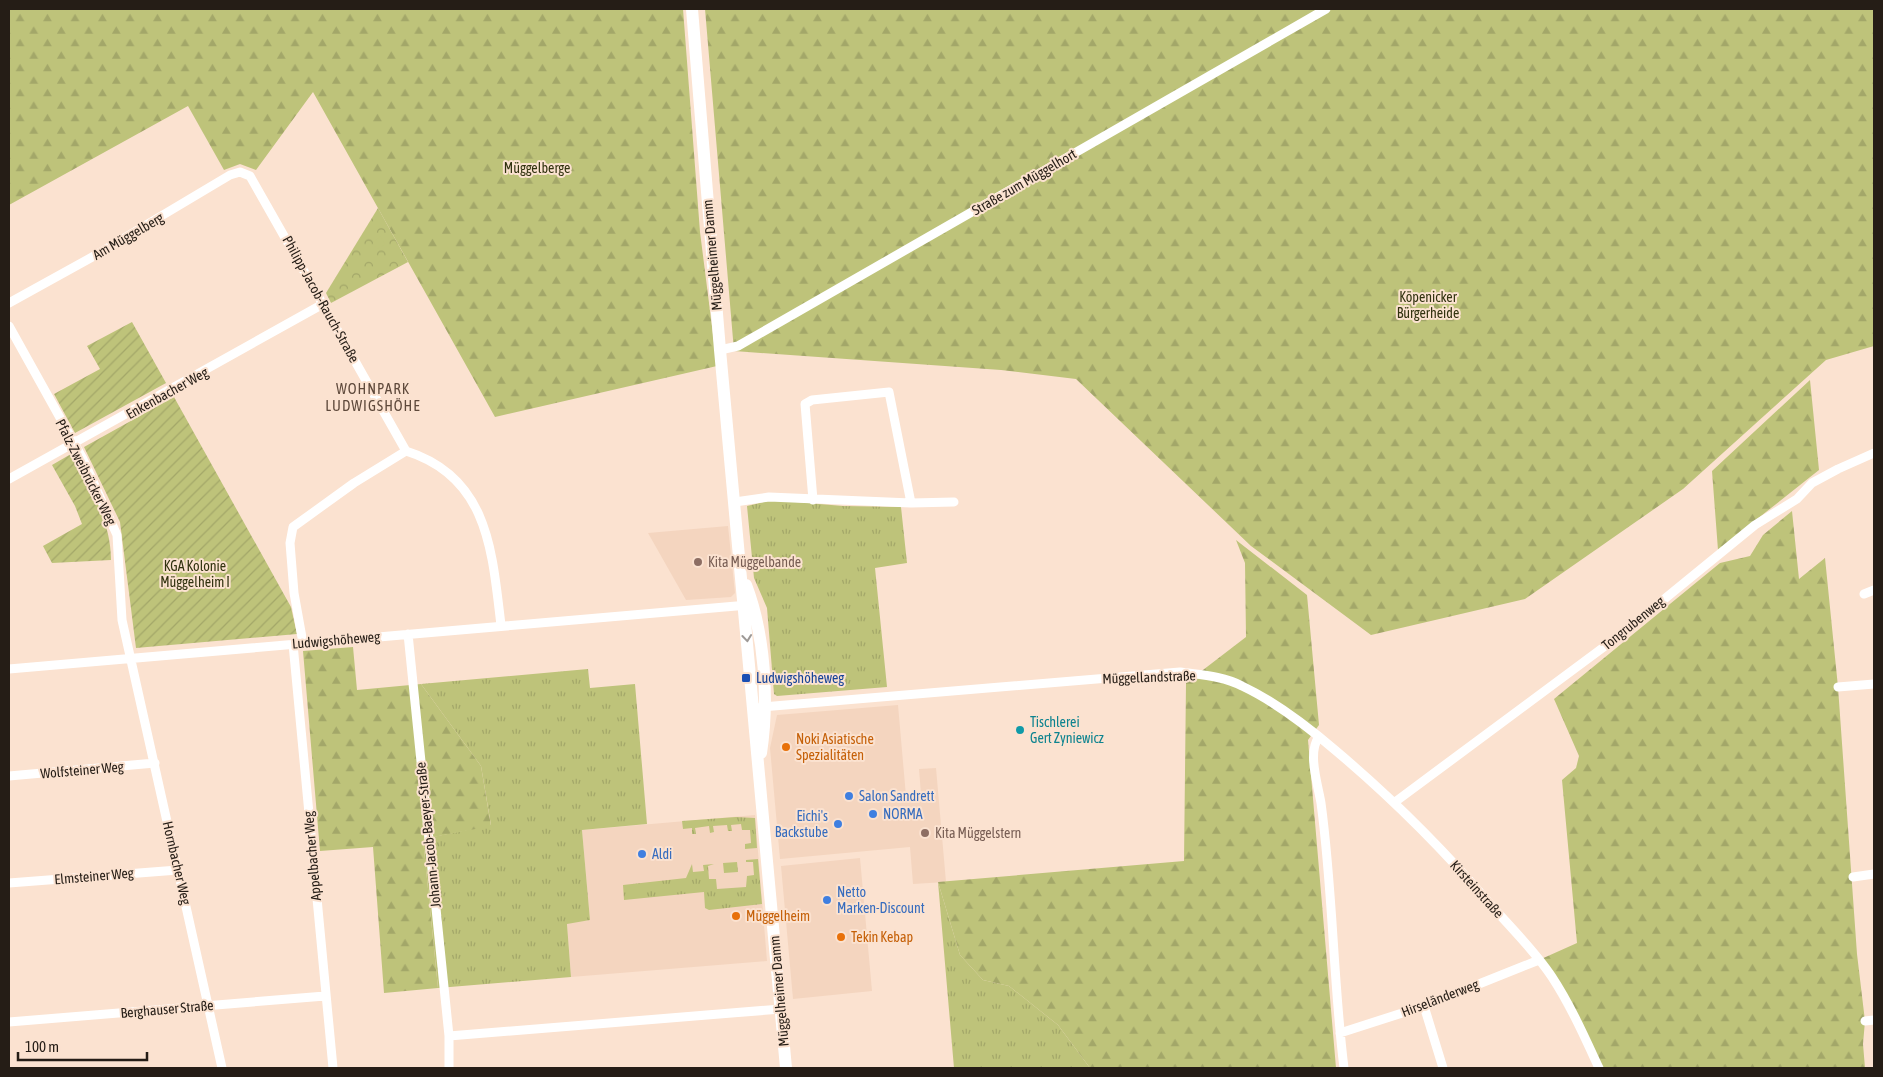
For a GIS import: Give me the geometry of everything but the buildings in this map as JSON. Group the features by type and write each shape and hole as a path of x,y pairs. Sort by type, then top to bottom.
{"main road":[{"name":"Müggelheimer Damm","path":"692,9 720,350 741,572 748,605 759,707 759,765 786,1068"}],"street":[{"name":"Straße zum Müggelhort","path":"720,350 738,346 1326,9"},
{"name":"Am Müggelberg","path":"9,303 94,256 230,175 240,172 246,173"},
{"name":"Philipp-Jacob-Rauch-Straße","path":"246,173 254,180 406,451"},
{"name":"Enkenbacher Weg","path":"9,479 323,304"},
{"name":"Pfalz-Zweibrücker Weg","path":"9,326 74,444 113,523 117,535 120,608 131,658"},
{"path":"813,500 805,404 812,400 889,392 911,503"},
{"path":"303,643 294,593 290,543 293,527 354,483 406,451 436,462 458,483 474,507 487,532 493,555 500,625"},
{"name":"Tongrubenweg","path":"1395,802 1624,632 1755,525 1797,499 1810,485 1838,469 1874,453"},
{"path":"735,502 769,497 911,503 954,502"},
{"path":"1864,594 1874,590"},
{"name":"Ludwigshöheweg","path":"9,669 748,605"},
{"name":"Johann-Jacob-Baeyer-Straße","path":"408,634 449,1036 450,1068"},
{"name":"Appelbacher Weg","path":"293,644 333,1068"},
{"name":"Hornbacher Weg","path":"131,658 222,1068"},
{"name":"Müggellandstraße","path":"759,707 1180,672 1224,679 1241,685 1265,698 1320,737"},
{"path":"1838,686 1874,684"},
{"path":"1320,737 1315,742 1315,759 1327,858 1344,1068"},
{"name":"Kirsteinstraße","path":"1320,737 1395,802 1470,881 1539,960 1573,1014 1599,1068"},
{"name":"Wolfsteiner Weg","path":"9,776 155,764"},
{"name":"Elmsteiner Weg","path":"9,884 178,870"},
{"path":"1853,877 1874,874"},
{"name":"Hirseländerweg","path":"1340,1032 1424,1006 1539,960"},
{"name":"Berghauser Straße","path":"9,1022 325,996"},
{"path":"1424,1006 1443,1068"},
{"path":"449,1036 781,1009"}],"shaded area":[{"name":"Kita Müggelbande","path":"728,526 735,593 731,597 686,600 648,533"},
{"path":"898,705 906,796 921,794 919,769 936,768 946,882 913,884 910,847 780,859 770,748 777,715"},
{"path":"755,815 767,961 571,977 567,923 590,920 582,830"},
{"path":"860,858 872,991 793,999 781,866"}],"green space":[{"name":"Müggelberge","path":"9,9 683,9 700,232 717,366 495,417 313,92 256,170 240,164 224,170 188,106 9,205"},
{"name":"Köpenicker Bürgerheide","path":"705,9 1874,9 1874,346 1826,360 1683,489 1525,599 1371,635 1251,546 1076,379 1001,370 734,351"},
{"path":"378,208 408,262 331,303 326,293"},
{"path":"381,236 385,245 376,249 373,242"},
{"path":"132,322 166,383 75,433 54,394 100,369 87,346"},
{"path":"1810,380 1819,470 1718,550 1712,471"},
{"name":"KGA Kolonie Müggelheim I","path":"174,397 291,607 297,634 136,648 120,522 84,447"},
{"path":"71,454 92,492 103,518 110,546 111,560 52,563 43,546 82,524 75,506 52,465"},
{"path":"772,500 843,506 901,507 907,563 875,568 887,687 777,696 774,694 767,608 754,578 747,506"},
{"path":"1792,511 1799,579 1825,558 1838,687 1857,954 1865,1021 1863,1044 1865,1068 1599,1068 1539,960 1577,943 1562,780 1576,768 1579,756 1554,699 1720,563 1750,556 1763,535"},
{"path":"1236,540 1307,595 1319,725 1308,740 1336,1068 1090,1068 1058,1025 1009,986 983,980 960,955 938,882 1184,861 1186,683 1246,637 1245,563"},
{"path":"353,647 357,690 421,684 481,766 491,826 423,839 438,988 384,993 373,847 320,851 303,651"},
{"path":"588,669 590,688 635,684 647,824 582,830 590,920 567,924 571,977 438,988 423,839 491,825 481,766 421,684"},
{"path":"736,817 755,818 757,848 745,849 745,844 751,843 750,830 742,830 741,824 731,825 732,831 728,831 727,825 713,826 714,832 710,833 709,826 695,828 696,834 692,834 692,828 683,829 682,821"},
{"path":"758,859 762,904 709,910 705,908 704,892 624,900 623,885 686,878 692,864 693,872 704,871 703,865 714,864 708,866 709,879 716,879 717,889 746,887 747,876 754,875 753,862 746,862 746,860"},
{"path":"737,862 738,872 724,873 723,863"},
{"path":"938,882 960,955 983,980 1009,986 1058,1025 1090,1068 954,1068"}],"place":[{"name":"Kita Müggelbande","path":"698,562"},
{"name":"Ludwigshöheweg","path":"746,678"},
{"name":"Tischlerei Gert Zyniewicz","path":"1020,730"},
{"name":"Noki Asiatische Spezialitäten","path":"786,747"},
{"name":"Salon Sandrett","path":"849,796"},
{"name":"NORMA","path":"873,814"},
{"name":"Eichi's Backstube","path":"838,824"},
{"name":"Kita Müggelstern","path":"925,833"},
{"name":"Aldi","path":"642,854"},
{"name":"Netto Marken-Discount","path":"827,900"},
{"name":"Müggelheim","path":"736,916"},
{"name":"Tekin Kebap","path":"841,937"}],"district":[{"name":"WOHNPARK LUDWIGSHÖHE","path":"373,398"}]}
